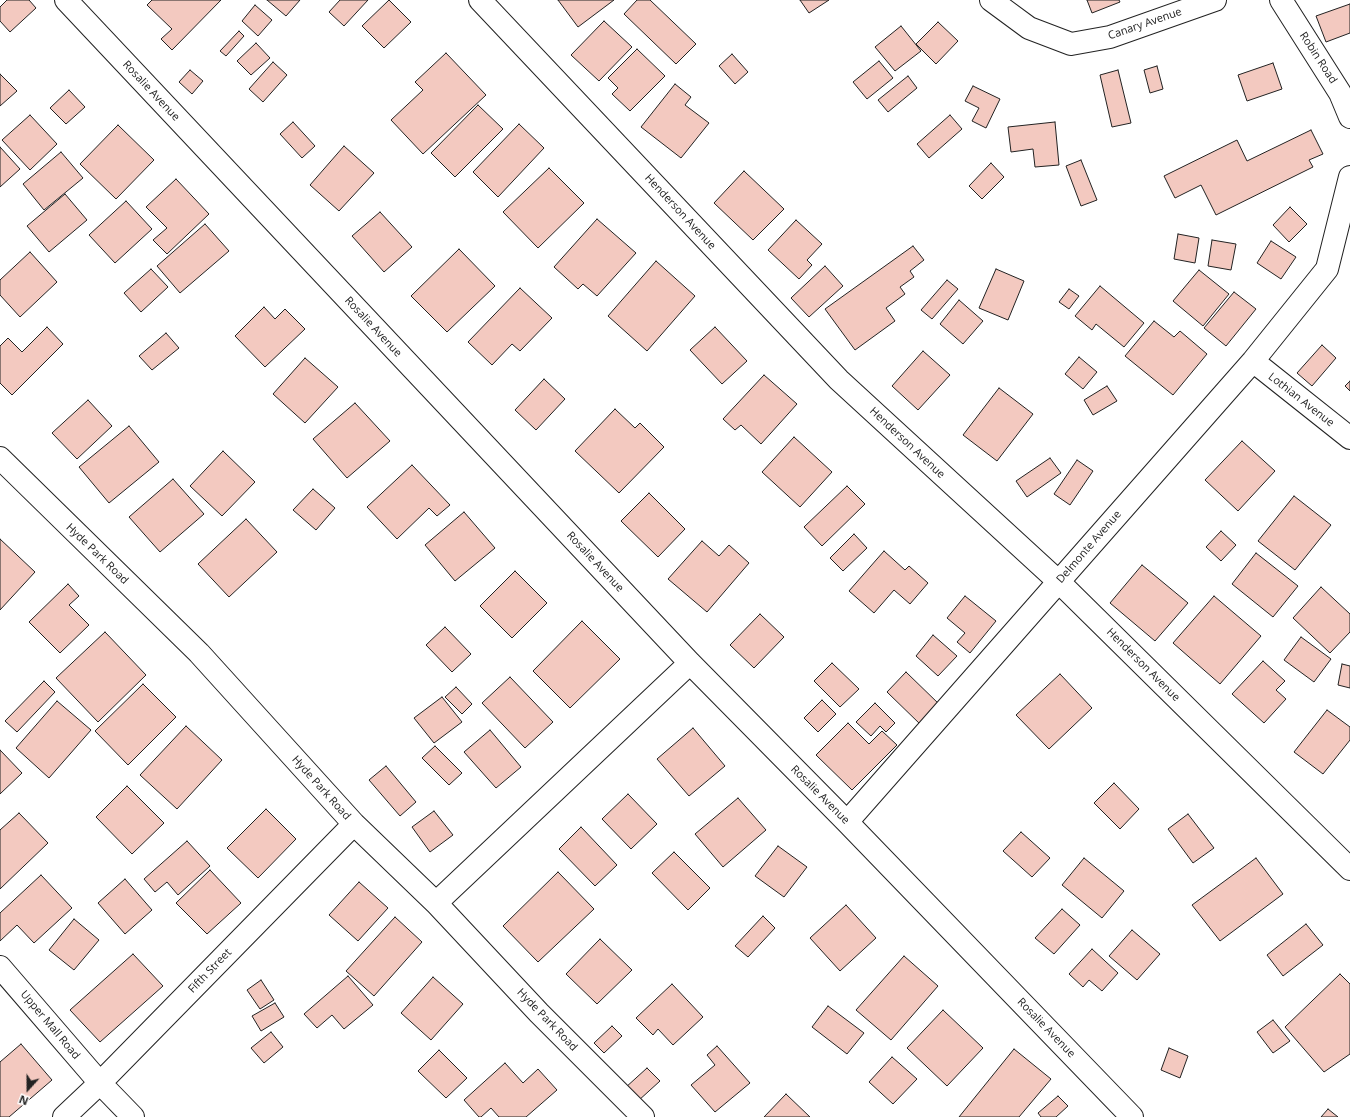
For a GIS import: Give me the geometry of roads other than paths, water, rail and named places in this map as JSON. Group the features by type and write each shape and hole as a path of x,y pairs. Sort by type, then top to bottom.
{"street":[{"name":"Rosalie Avenue","path":"66,0 690,663 847,822 1132,1117"},
{"name":"Henderson Avenue","path":"480,0 839,380 1058,582 1350,869"},
{"name":"Canary Avenue","path":"991,0 1029,28 1071,44 1110,37 1215,0"},
{"name":"Robin Road","path":"1281,0 1340,93 1350,117"},
{"name":"Delmonte Avenue","path":"847,822 1253,361 1327,269 1350,177"},
{"name":"Lothian Avenue","path":"1253,361 1350,438"},
{"name":"Hyde Park Road","path":"0,458 199,653 354,824 436,903 539,1013 643,1117"},
{"path":"436,903 690,663"},
{"name":"Fifth Street","path":"64,1117 100,1084 354,824"},
{"name":"Upper Mall Road","path":"0,967 100,1084 133,1117"}]}
